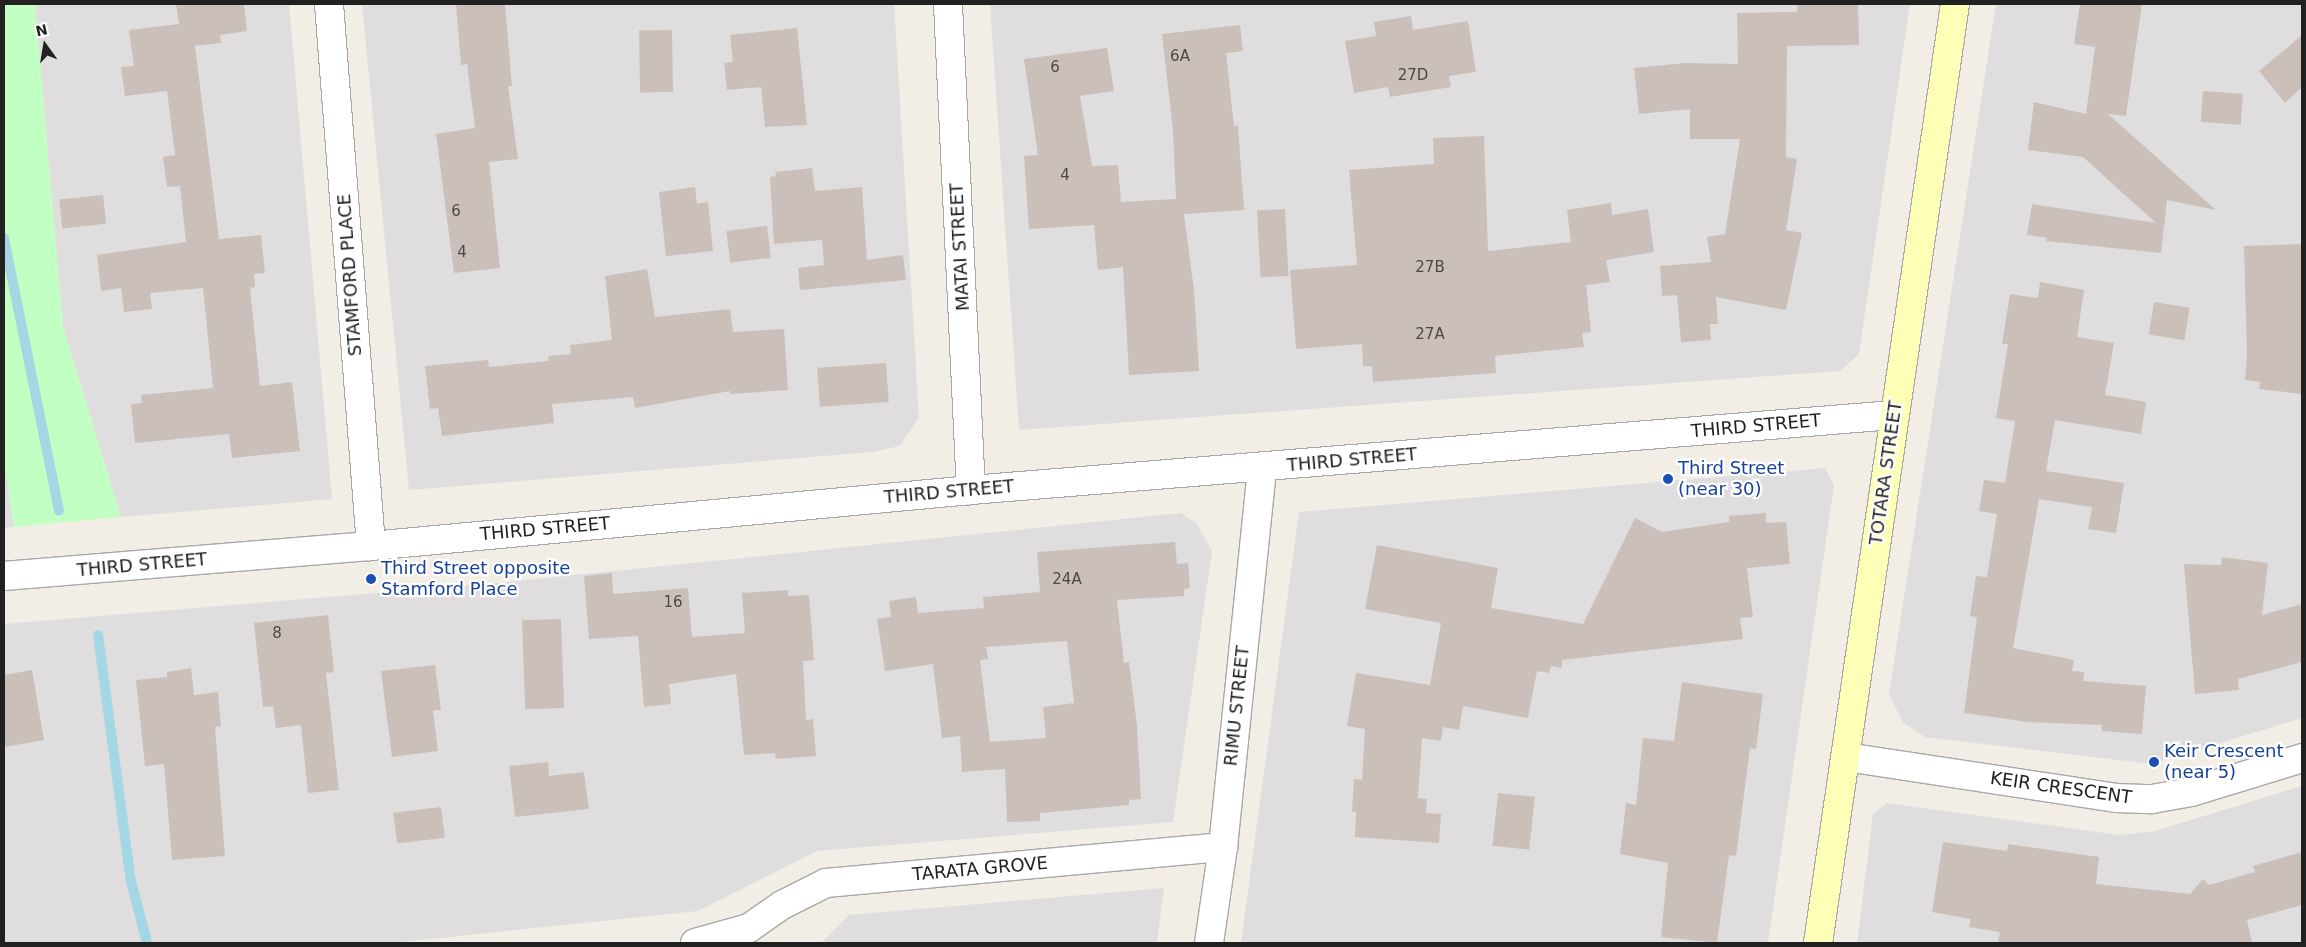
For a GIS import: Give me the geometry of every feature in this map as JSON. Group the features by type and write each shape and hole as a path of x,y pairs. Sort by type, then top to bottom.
{"street":[{"name":"STAMFORD PLACE","path":"329,4 371,546"},
{"name":"MATAI STREET","path":"948,4 971,490"},
{"name":"TOTARA STREET","path":"1818,943 1955,4"},
{"name":"THIRD STREET","path":"4,576 371,546 971,490 1262,468 1894,414"},
{"name":"RIMU STREET","path":"1209,943 1222,847 1262,468"},
{"name":"KEIR CRESCENT","path":"1846,757 2116,798 2152,799 2191,792 2302,758"},
{"name":"TARATA GROVE","path":"695,943 750,936 782,905 826,883 1222,847"}],"shaded area":[{"path":"35,4 289,4 332,499 121,517 63,327"},
{"path":"362,4 894,4 919,417 900,446 873,452 409,490"},
{"path":"990,4 1910,4 1859,354 1840,371 1019,430"},
{"path":"1996,4 2302,4 2302,718 2152,764 1925,737 1903,723 1889,694"},
{"path":"4,460 14,527 4,528"},
{"path":"1825,468 1834,485 1768,943 1241,943 1299,512"},
{"path":"1181,513 1197,524 1212,551 1173,822 817,851 698,911 392,943 4,943 4,624 497,583"},
{"path":"2302,786 2302,943 1857,943 1873,814 1887,803 2119,835 2155,831"},
{"path":"1164,888 1157,943 821,943 849,915"}],"green space":[{"path":"4,4 35,4 63,327 121,517 14,527 4,460"}],"building":[{"path":"176,4 244,4 247,31 220,35 221,43 195,46 219,239 261,235 265,273 254,274 255,287 250,288 260,386 292,382 300,451 232,458 229,434 135,443 131,404 142,403 141,395 213,388 203,288 150,293 152,309 124,312 121,288 101,291 97,255 186,242 180,186 167,187 163,157 175,155 167,91 125,96 121,67 134,66 129,30 179,24"},
{"path":"456,4 505,4 512,86 508,86 518,159 489,162 500,268 454,273 436,134 475,128 467,64 461,65"},
{"path":"1797,4 1858,4 1859,45 1787,46 1786,157 1797,159 1786,230 1802,233 1786,310 1716,297 1718,324 1710,324 1711,340 1681,342 1677,295 1662,296 1660,266 1711,262 1707,237 1725,234 1740,139 1690,139 1690,109 1639,114 1634,68 1685,63 1738,64 1737,13 1797,12"},
{"path":"2080,4 2142,4 2126,116 2108,114 2216,210 2167,200 2161,253 2046,241 2047,238 2027,235 2032,204 2156,223 2083,157 2028,150 2034,102 2086,114 2095,47 2074,44"},
{"path":"1411,16 1413,30 1468,21 1476,72 1449,76 1451,87 1390,97 1388,87 1354,93 1345,41 1376,36 1374,22"},
{"path":"1240,25 1243,51 1226,53 1234,126 1238,126 1244,210 1184,214 1194,290 1199,371 1129,375 1123,267 1098,270 1094,225 1029,229 1024,156 1038,155 1024,59 1107,48 1114,91 1080,96 1092,166 1118,165 1121,202 1176,199 1173,131 1162,34"},
{"path":"797,28 807,125 765,127 761,87 727,90 724,63 733,62 730,35"},
{"path":"672,30 673,92 640,93 639,31"},
{"path":"2302,35 2302,87 2285,103 2259,71"},
{"path":"2203,91 2243,94 2241,125 2201,122"},
{"path":"1484,136 1488,251 1571,242 1567,210 1611,203 1612,215 1648,209 1654,252 1606,260 1610,282 1586,285 1591,332 1582,333 1584,347 1495,356 1496,373 1373,382 1372,366 1363,366 1362,344 1296,349 1290,270 1357,265 1349,170 1434,164 1433,138"},
{"path":"812,168 815,191 862,187 867,260 903,255 906,280 800,290 798,268 824,265 822,240 774,244 770,177 776,176 775,172"},
{"path":"695,187 697,204 708,202 713,251 666,256 659,192"},
{"path":"103,195 106,224 62,228 59,200"},
{"path":"1285,209 1289,276 1261,277 1257,210"},
{"path":"767,226 771,258 730,263 726,231"},
{"path":"2302,244 2302,394 2259,389 2260,382 2245,380 2247,356 2244,246"},
{"path":"647,269 655,317 730,309 733,332 784,329 788,390 730,394 730,391 635,408 633,397 552,404 554,423 442,436 438,408 430,409 425,366 488,360 489,367 549,361 548,356 571,354 570,345 612,340 605,276"},
{"path":"2040,282 2084,290 2077,337 2114,343 2105,395 2146,402 2141,434 2055,420 2046,471 2124,483 2116,533 2088,529 2092,507 2039,499 2013,648 2074,660 2072,671 2084,672 2083,681 2146,686 2142,734 2102,731 2102,725 2028,722 1964,713 1977,617 1970,616 1976,576 1987,577 1997,514 1979,511 1984,480 2005,483 2015,421 1996,418 2008,344 2002,344 2010,294 2038,298"},
{"path":"2154,302 2190,308 2184,340 2149,335"},
{"path":"886,363 889,402 820,407 817,368"},
{"path":"1766,513 1766,523 1786,522 1790,564 1747,568 1753,617 1740,618 1743,639 1562,660 1562,668 1551,666 1549,673 1537,671 1528,718 1463,706 1459,730 1443,727 1441,741 1422,738 1418,798 1427,799 1426,813 1441,814 1439,843 1355,837 1356,812 1352,812 1354,779 1362,780 1365,729 1347,726 1356,673 1430,685 1441,623 1365,609 1377,545 1498,568 1491,608 1583,624 1635,518 1662,532 1729,522 1729,516"},
{"path":"1175,542 1177,564 1188,563 1190,588 1184,589 1184,596 1117,600 1124,663 1129,662 1137,726 1141,799 1129,800 1129,805 1040,813 1040,821 1007,822 1005,769 962,772 960,736 942,738 933,664 885,671 877,619 891,617 889,601 916,597 918,613 984,608 983,597 1040,592 1037,552","holes":["1067,641 1074,703 1043,707 1046,738 990,742 980,660 988,659 986,647"]},
{"path":"2222,557 2268,563 2262,615 2302,604 2302,662 2238,679 2239,690 2195,694 2184,564 2221,565"},
{"path":"612,573 613,594 688,588 692,637 745,633 742,593 788,590 788,596 809,595 814,660 803,661 806,720 813,719 816,756 776,759 775,753 744,755 736,674 669,684 671,704 644,707 638,636 589,639 584,576"},
{"path":"328,615 334,672 326,673 339,790 308,793 301,725 276,728 273,706 263,707 254,623"},
{"path":"561,619 564,708 525,709 522,620"},
{"path":"435,665 441,710 433,710 438,751 392,757 381,671"},
{"path":"191,668 194,695 218,692 221,726 215,727 225,856 172,860 164,764 145,766 136,680 167,677 167,672"},
{"path":"32,670 44,740 4,747 4,675"},
{"path":"1682,682 1763,694 1756,749 1750,748 1736,856 1729,855 1717,943 1661,937 1668,863 1620,854 1626,803 1636,805 1643,738 1674,741"},
{"path":"548,762 549,776 584,772 589,809 515,817 509,766"},
{"path":"1498,793 1535,797 1529,850 1492,846"},
{"path":"441,807 445,838 397,844 393,813"},
{"path":"1943,842 2007,851 2008,844 2099,857 2096,884 2190,894 2203,879 2209,885 2255,872 2253,866 2302,852 2302,905 2247,920 2252,943 1998,943 2000,932 1969,927 1971,919 1932,912"}],"waterway":[{"path":"4,238 59,511"},
{"path":"98,635 131,881 147,943"}],"place":[{"name":"Third Street (near 30)","path":"1668,479"},
{"name":"Third Street opposite Stamford Place","path":"371,579"},
{"name":"Keir Crescent (near 5)","path":"2154,762"}]}
